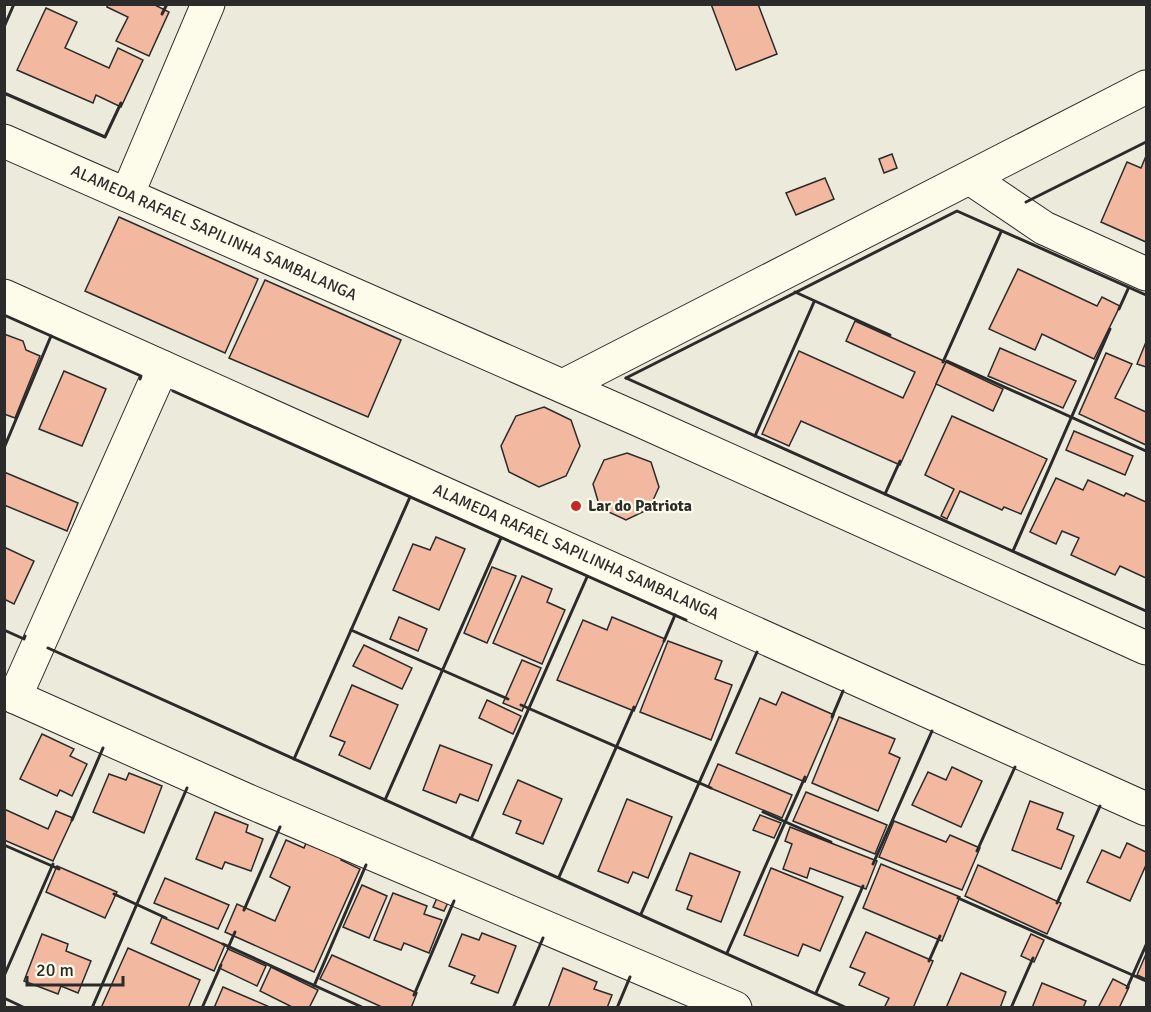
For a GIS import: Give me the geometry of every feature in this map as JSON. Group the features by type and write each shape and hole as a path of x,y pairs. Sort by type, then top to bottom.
{"street":[{"path":"127,195 208,4"},
{"path":"563,386 1146,87"},
{"name":"ALAMEDA RAFAEL SAPILINHA SAMBALANGA","path":"4,141 563,386 1146,648"},
{"path":"969,178 1044,228 1146,274"},
{"name":"ALAMEDA RAFAEL SAPILINHA SAMBALANGA","path":"4,296 1146,809"},
{"path":"162,367 10,694 246,800 735,1008"}],"shaded area":[{"name":"Lar do Patriota","path":"5,5 1146,5 1146,1007 5,1007"}],"building":[{"path":"108,4 153,4 169,12 149,56 116,41 128,17 107,7"},
{"path":"711,4 758,4 777,54 736,70"},
{"path":"46,8 77,22 65,48 109,68 118,48 143,60 121,107 96,95 93,103 17,70"},
{"path":"892,154 897,168 884,173 879,159"},
{"path":"1146,156 1146,242 1101,222 1127,162 1141,168"},
{"path":"825,178 834,199 796,215 786,193"},
{"path":"119,217 258,279 225,353 85,291"},
{"path":"1018,269 1097,306 1102,297 1120,306 1094,359 1042,334 1035,350 989,329"},
{"path":"265,280 401,340 368,417 229,358"},
{"path":"855,321 946,362 900,465 801,421 789,446 762,434 799,351 903,398 915,372 846,341"},
{"path":"4,334 23,341 26,350 40,356 15,418 4,414"},
{"path":"1146,342 1146,367 1137,364"},
{"path":"1000,348 1076,381 1063,408 988,376"},
{"path":"1106,353 1132,364 1115,398 1146,412 1146,445 1079,414"},
{"path":"946,362 1003,389 993,411 936,384"},
{"path":"64,371 106,389 82,446 39,429"},
{"path":"544,407 571,420 580,446 566,476 539,487 509,472 501,446 516,416"},
{"path":"952,416 1047,459 1021,514 1004,507 1002,510 960,491 947,519 941,516 954,489 925,475"},
{"path":"1074,431 1133,456 1125,475 1066,450"},
{"path":"627,453 651,462 659,487 649,509 626,520 600,508 593,484 604,460"},
{"path":"4,472 78,503 67,531 4,505"},
{"path":"1056,478 1083,490 1088,480 1124,496 1126,493 1146,502 1146,578 1120,566 1115,575 1071,555 1079,538 1062,531 1056,544 1030,532"},
{"path":"436,537 465,549 439,610 393,590 413,544 430,550"},
{"path":"4,547 34,561 14,604 4,599"},
{"path":"492,567 516,576 487,643 464,633"},
{"path":"522,576 552,589 547,602 565,610 542,664 493,643"},
{"path":"399,617 427,629 418,651 390,639"},
{"path":"612,617 665,639 634,711 557,680 583,620 607,630"},
{"path":"668,641 722,661 715,679 732,685 711,740 640,712"},
{"path":"364,645 412,668 402,689 353,666"},
{"path":"522,660 541,668 522,711 503,703"},
{"path":"352,685 398,705 370,769 339,755 345,742 330,736"},
{"path":"782,692 834,715 805,782 736,753 760,698 776,705"},
{"path":"487,700 521,716 513,734 479,718"},
{"path":"839,717 895,739 889,753 900,758 878,811 812,783"},
{"path":"42,734 74,749 70,756 87,764 72,796 60,790 57,796 20,779"},
{"path":"440,745 492,765 478,801 460,794 456,803 423,790"},
{"path":"718,764 792,795 782,818 708,787"},
{"path":"952,767 982,781 961,827 912,805 928,772 946,780"},
{"path":"129,773 162,786 144,833 93,812 109,774 126,780"},
{"path":"518,780 562,799 543,844 516,833 521,821 503,814"},
{"path":"806,792 887,825 875,854 793,821"},
{"path":"627,799 672,817 648,878 633,872 628,883 598,871"},
{"path":"1030,801 1063,813 1057,829 1074,836 1061,869 1012,850"},
{"path":"4,809 48,829 56,811 73,818 53,861 4,840"},
{"path":"215,812 248,825 246,832 263,839 251,871 225,862 222,869 196,859"},
{"path":"760,815 781,823 774,838 753,830"},
{"path":"894,821 946,842 950,835 980,848 962,890 879,857"},
{"path":"790,827 877,861 866,889 810,868 807,878 783,869 792,844 785,841"},
{"path":"286,840 304,848 307,841 343,857 341,860 360,869 314,972 225,932 237,904 275,921 290,887 270,877"},
{"path":"1127,843 1146,852 1146,865 1130,901 1087,882 1102,850 1120,858"},
{"path":"690,853 740,872 721,922 687,909 692,896 676,890"},
{"path":"881,864 960,897 942,941 863,908"},
{"path":"978,865 1061,903 1047,934 965,896"},
{"path":"57,866 117,892 105,918 46,892"},
{"path":"771,868 843,897 820,951 803,944 798,956 744,935"},
{"path":"165,878 229,905 218,929 154,903"},
{"path":"362,885 387,896 369,938 343,927"},
{"path":"441,889 452,894 444,911 433,907"},
{"path":"393,893 427,906 424,914 442,920 429,953 404,943 401,950 374,940"},
{"path":"162,917 225,945 214,971 151,943"},
{"path":"866,932 933,961 913,1008 884,1008 889,998 859,985 865,973 850,967"},
{"path":"482,933 516,946 498,993 471,983 475,976 449,966 462,934 479,940"},
{"path":"42,934 68,944 66,951 91,961 78,993 61,986 58,994 24,981"},
{"path":"1031,934 1044,940 1034,962 1021,956"},
{"path":"128,948 200,980 188,1008 101,1008"},
{"path":"228,949 266,966 257,986 219,968"},
{"path":"1146,954 1146,979 1137,975"},
{"path":"332,955 417,993 411,1008 384,1008 320,979"},
{"path":"271,967 318,990 309,1008 294,1008 260,991"},
{"path":"563,968 597,982 594,989 612,995 607,1008 548,1008"},
{"path":"961,973 1006,992 1000,1008 946,1008"},
{"path":"1113,979 1129,987 1119,1008 1102,1008 1099,1006"},
{"path":"1042,983 1086,1001 1083,1008 1032,1008"},
{"path":"223,987 272,1008 214,1008"}],"wall":[{"path":"4,27 14,4"},
{"path":"162,14 167,4"},
{"path":"4,93 105,137 121,103"},
{"path":"1026,202 1146,142"},
{"path":"626,378 957,211 1146,295"},
{"path":"943,362 1001,232"},
{"path":"1119,309 1128,289"},
{"path":"795,292 890,335"},
{"path":"755,436 814,302"},
{"path":"4,315 141,376 140,379"},
{"path":"1013,551 1110,329"},
{"path":"4,448 51,336"},
{"path":"947,361 1146,451"},
{"path":"626,378 1146,611"},
{"path":"173,391 686,620"},
{"path":"885,494 900,461"},
{"path":"294,759 410,497"},
{"path":"385,800 501,538"},
{"path":"471,839 587,577"},
{"path":"664,641 675,615"},
{"path":"4,630 24,639 25,636"},
{"path":"351,630 508,699"},
{"path":"48,648 847,1008"},
{"path":"641,914 757,652"},
{"path":"832,717 843,691"},
{"path":"521,705 711,788"},
{"path":"559,877 634,707"},
{"path":"873,864 932,731"},
{"path":"72,820 103,748"},
{"path":"977,851 1015,767"},
{"path":"727,953 805,777"},
{"path":"92,1008 187,788"},
{"path":"1057,903 1100,806"},
{"path":"763,812 831,842"},
{"path":"244,910 280,827"},
{"path":"4,845 59,869"},
{"path":"4,976 53,864"},
{"path":"314,986 366,865"},
{"path":"816,993 863,886"},
{"path":"114,894 166,918"},
{"path":"958,898 1146,981"},
{"path":"414,995 454,901"},
{"path":"228,948 235,932"},
{"path":"929,961 940,936"},
{"path":"513,1008 543,938"},
{"path":"223,944 364,1008"},
{"path":"1127,988 1146,945"},
{"path":"1011,1008 1033,958"},
{"path":"202,1008 221,965"},
{"path":"617,1008 630,977"},
{"path":"4,998 25,1008"}],"place":[{"name":"Lar do Patriota","path":"576,506"}]}
